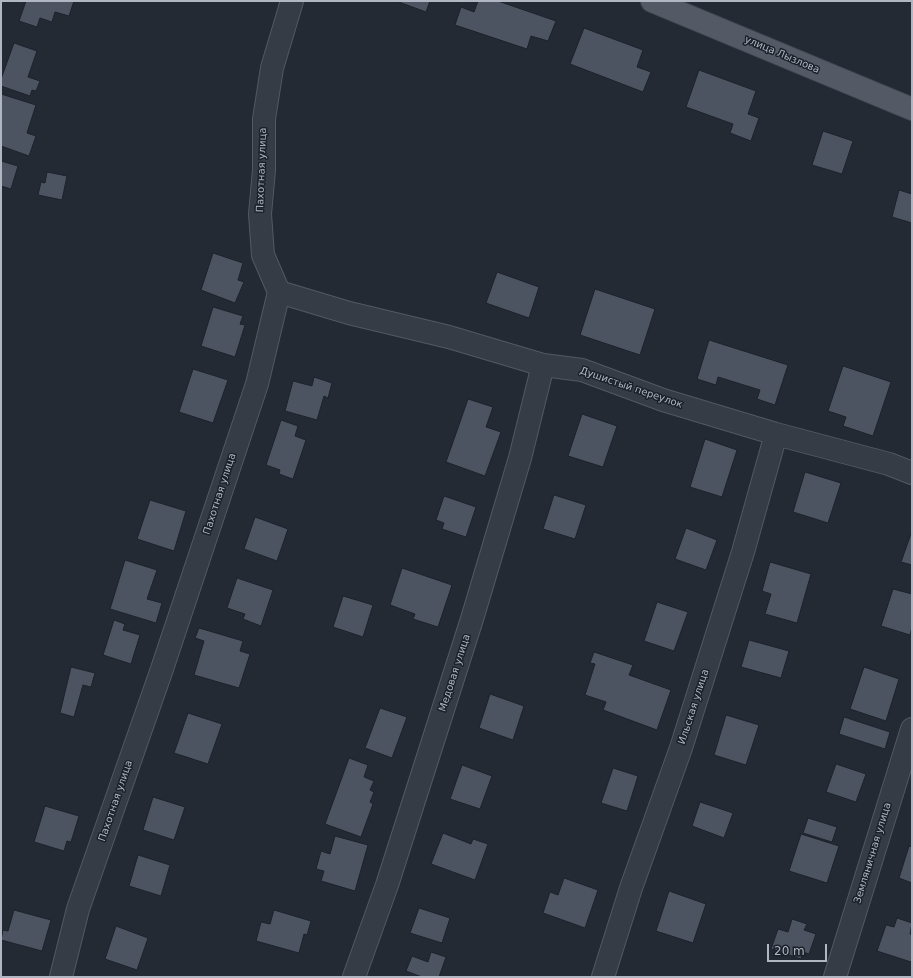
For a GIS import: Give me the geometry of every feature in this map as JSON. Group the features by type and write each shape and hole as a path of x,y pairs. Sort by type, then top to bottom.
{"main road":[{"name":"улица Лызлова","path":"652,1 912,110"}],"street":[{"name":"Пахотная улица","path":"62,977 78,909 162,669 257,384 279,292 263,255 260,214 264,170 264,119 272,68 292,1"},
{"name":"Душистый переулок","path":"279,292 349,313 449,337 543,365 582,370 663,400 776,434 889,464 912,473"},
{"name":"Медовая улица","path":"354,977 387,885 472,619 520,458 543,365"},
{"name":"Ильская улица","path":"603,977 631,888 681,748 744,552 776,434"},
{"name":"Земляничная улица","path":"835,977 912,729"}],"building":[{"path":"26,1 74,1 69,16 55,12 52,22 40,18 37,27 19,21"},
{"path":"396,1 430,1 426,12"},
{"path":"478,1 498,1 556,21 548,41 531,36 527,49 455,25 461,7 474,12"},
{"path":"584,28 643,50 637,67 651,72 643,92 570,64"},
{"path":"14,43 37,51 28,77 40,81 36,91 32,90 30,96 1,86 1,79"},
{"path":"699,70 756,91 748,114 759,118 751,141 730,133 733,124 686,107"},
{"path":"1,94 36,105 27,133 36,136 29,156 1,146"},
{"path":"823,131 853,141 842,174 812,165"},
{"path":"1,161 18,166 11,189 1,186"},
{"path":"47,172 67,176 62,200 38,195 41,182 45,183"},
{"path":"899,190 912,194 912,223 892,217"},
{"path":"213,253 243,263 238,280 244,282 235,303 201,290"},
{"path":"497,272 539,287 529,318 486,303"},
{"path":"595,289 655,309 640,355 580,335"},
{"path":"213,307 243,316 240,324 245,325 235,357 201,346"},
{"path":"709,340 788,365 775,405 757,399 760,390 718,377 716,385 697,379"},
{"path":"843,366 891,382 873,436 843,426 846,417 828,411"},
{"path":"193,369 228,380 213,423 179,412"},
{"path":"314,377 332,383 328,398 324,396 317,420 285,411 293,381 312,386"},
{"path":"468,399 493,407 486,427 501,432 485,476 446,462"},
{"path":"582,414 617,426 603,467 568,456"},
{"path":"281,420 298,426 295,436 306,440 293,479 279,474 280,470 266,465"},
{"path":"705,439 737,450 722,497 690,487"},
{"path":"805,472 841,483 828,523 793,512"},
{"path":"554,495 586,505 575,539 543,529"},
{"path":"444,496 476,507 466,537 442,529 444,523 436,520"},
{"path":"150,500 186,511 174,551 137,539"},
{"path":"255,517 288,529 277,561 244,549"},
{"path":"686,528 717,540 706,570 675,559"},
{"path":"912,531 912,565 901,562"},
{"path":"125,560 157,570 147,599 162,603 156,623 110,609"},
{"path":"770,562 811,574 797,623 765,614 771,594 762,591"},
{"path":"402,568 452,585 438,627 413,619 415,614 390,605"},
{"path":"237,578 273,590 261,626 243,619 245,614 227,608"},
{"path":"893,589 912,594 912,627 910,635 881,626"},
{"path":"343,596 373,605 363,637 333,627"},
{"path":"657,602 688,612 674,651 644,641"},
{"path":"114,620 125,624 123,630 140,635 131,664 103,655"},
{"path":"199,628 243,641 240,651 250,654 239,688 194,675 204,641 195,638"},
{"path":"749,640 789,651 781,678 741,667"},
{"path":"594,652 633,665 629,675 671,690 657,730 603,710 606,702 585,695 595,664 590,663"},
{"path":"71,667 95,673 91,687 83,685 74,717 60,713"},
{"path":"864,667 899,679 886,721 850,709"},
{"path":"490,694 524,706 513,740 479,728"},
{"path":"380,708 407,717 392,758 365,748"},
{"path":"188,713 222,724 208,764 174,753"},
{"path":"726,715 759,725 746,765 714,755"},
{"path":"844,717 890,732 885,749 839,734"},
{"path":"349,758 368,765 364,777 374,781 370,790 374,792 370,802 373,804 361,837 325,824"},
{"path":"836,764 866,774 856,802 826,792"},
{"path":"462,765 492,776 480,809 450,799"},
{"path":"613,768 638,776 627,811 601,803"},
{"path":"153,797 185,807 174,840 143,830"},
{"path":"700,802 733,813 724,838 692,826"},
{"path":"45,806 79,816 71,842 67,841 64,851 34,842"},
{"path":"808,818 837,827 832,842 803,833"},
{"path":"443,833 471,844 473,839 488,844 475,880 431,864"},
{"path":"801,834 839,846 827,883 789,871"},
{"path":"335,836 368,845 355,891 321,881 324,871 316,869 321,851 330,854"},
{"path":"909,846 912,847 912,883 899,878"},
{"path":"138,855 170,865 161,896 129,886"},
{"path":"564,878 598,890 585,928 543,913 550,892 558,895"},
{"path":"669,891 706,904 693,943 656,931"},
{"path":"419,908 450,918 442,943 410,933"},
{"path":"14,910 51,920 42,951 1,940 3,930 8,931"},
{"path":"274,910 311,921 307,935 304,934 299,953 256,941 261,922 270,924"},
{"path":"897,918 912,923 910,934 912,935 911,962 877,951 886,925 894,927"},
{"path":"792,919 807,924 804,930 816,934 809,954 803,952 801,959 771,949 778,929 788,932"},
{"path":"116,926 148,938 137,970 105,959"},
{"path":"431,952 446,957 439,977 422,977 406,971 412,956 428,962"}]}
